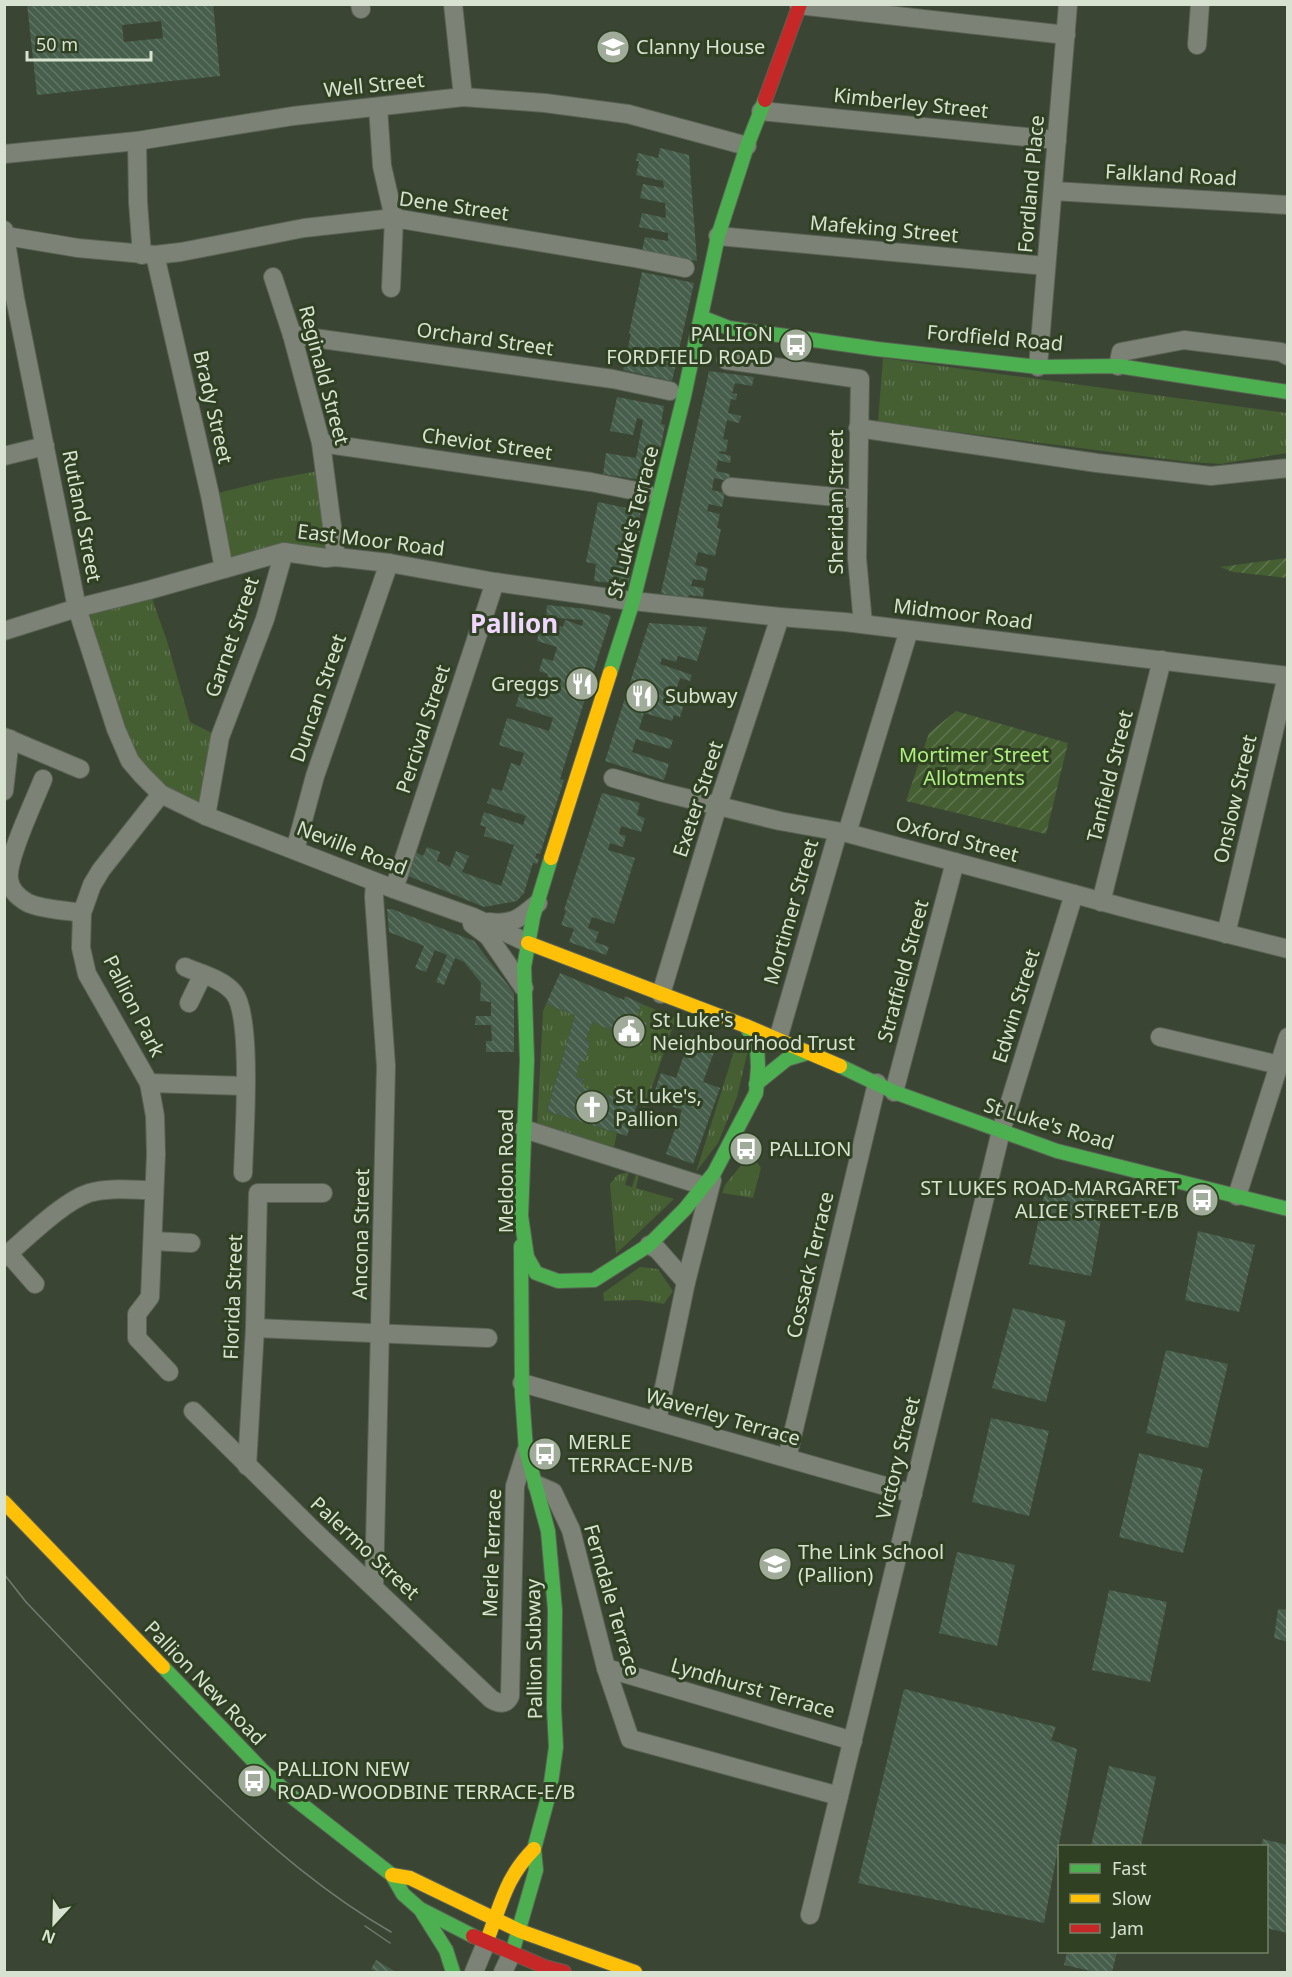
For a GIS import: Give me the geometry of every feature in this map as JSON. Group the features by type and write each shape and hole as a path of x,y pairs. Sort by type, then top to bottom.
{"street":[{"path":"453,4 463,97"},
{"name":"Fordland Place","path":"1038,367 1068,4"},
{"path":"1197,45 1200,4"},
{"path":"800,5 1066,35"},
{"name":"St Luke's Terrace","path":"538,903 633,601 662,490 718,236 747,146 800,5"},
{"name":"Well Street","path":"4,154 137,141 293,116 463,97 545,103 628,114 747,146"},
{"path":"378,107 382,166 394,218 392,288"},
{"name":"Kimberley Street","path":"761,111 1057,140"},
{"name":"Brady Street","path":"137,141 138,202 148,255 210,495 224,569"},
{"name":"Falkland Road","path":"1053,191 1287,205"},
{"name":"Dene Street","path":"5,233 78,248 148,255 181,252 304,228 394,218 685,268"},
{"name":"Rutland Street","path":"5,233 15,298 77,608 122,746 141,776 161,794"},
{"name":"Mafeking Street","path":"718,236 1046,266"},
{"name":"Reginald Street","path":"273,277 292,335 321,443 336,557"},
{"name":"Fordfield Road","path":"701,317 729,328 877,349 1038,367 1118,366 1287,392"},
{"name":"Orchard Street","path":"292,335 613,379 670,391"},
{"path":"1118,366 1121,352 1184,340 1281,352 1287,356"},
{"name":"Sheridan Street","path":"726,360 860,379 857,558 863,624"},
{"path":"858,428 1097,463 1211,476 1287,468"},
{"name":"Cheviot Street","path":"321,443 591,482 646,493"},
{"path":"4,456 45,446"},
{"path":"731,487 857,499"},
{"name":"East Moor Road","path":"4,631 77,608 284,552 389,563 495,582 633,601"},
{"name":"Garnet Street","path":"206,816 220,737 265,618 284,552"},
{"name":"Duncan Street","path":"295,850 315,776 389,563"},
{"name":"Percival Street","path":"394,890 495,582"},
{"name":"Midmoor Road","path":"633,601 863,624 1287,676"},
{"name":"Exeter Street","path":"661,994 718,805 780,617"},
{"name":"Mortimer Street","path":"778,1039 909,630"},
{"name":"Tanfield Street","path":"1101,902 1162,660"},
{"name":"Onslow Street","path":"1226,934 1287,676"},
{"path":"4,791 7,738 80,769"},
{"name":"Oxford Street","path":"613,778 780,821 843,832 1101,902 1287,949"},
{"path":"43,779 12,857 9,879 19,897 29,903 82,913"},
{"name":"Neville Road","path":"161,794 206,816 394,890 484,922 539,937"},
{"name":"Pallion Park","path":"161,794 101,870 92,885 82,913 81,948 87,974 149,1083 155,1116 156,1154 153,1241 150,1297 137,1314 137,1338 169,1372"},
{"name":"Stratfield Street","path":"894,1092 955,862"},
{"name":"Ancona Street","path":"374,1587 386,1066 374,897 375,882"},
{"name":"Edwin Street","path":"1001,1131 1074,894"},
{"path":"484,922 502,924 510,922 538,903"},
{"name":"Meldon Road","path":"538,903 539,937 524,967 527,1060 521,1216 526,1257 536,1273 558,1281 594,1280"},
{"path":"451,909 488,936 524,989 541,965 546,962 553,960 579,962"},
{"path":"539,937 579,962"},
{"name":"St Luke's Road","path":"539,937 579,962 778,1039 894,1092 1001,1131 1057,1151 1287,1209"},
{"path":"185,967 223,984 234,993 240,1004 244,1022 243,1173"},
{"path":"189,1003 203,974"},
{"path":"547,1293 594,1280 649,1245 686,1209 709,1179 756,1093 757,1044 746,1026"},
{"path":"1160,1036 1279,1065"},
{"path":"1237,1196 1287,1037"},
{"path":"756,1084 787,1059 807,1053"},
{"name":"Pallion Park","path":"149,1083 245,1086"},
{"name":"Cossack Terrace","path":"787,1458 877,1083"},
{"path":"524,1129 709,1179"},
{"name":"Victory Street","path":"810,1915 1001,1131"},
{"path":"657,1421 709,1179"},
{"path":"35,1284 6,1255 67,1205 91,1192 154,1190"},
{"name":"Florida Street","path":"247,1466 255,1328 258,1193 323,1193"},
{"path":"521,1216 521,1326"},
{"path":"153,1241 191,1243"},
{"path":"649,1245 657,1250 686,1282"},
{"name":"Merle Terrace","path":"510,1696 515,1486 526,1450 521,1326 533,1303"},
{"path":"255,1328 488,1338"},
{"name":"Waverley Terrace","path":"522,1383 913,1494"},
{"name":"Palermo Street","path":"193,1411 247,1466 491,1700 503,1703 510,1696"},
{"name":"Pallion Subway","path":"512,1953 536,1869 534,1849 550,1790 555,1747 555,1610 548,1531 526,1450"},
{"name":"Ferndale Terrace","path":"537,1485 553,1492 571,1530 606,1668 630,1738 839,1796"},
{"name":"Pallion New Road","path":"4,1502 263,1772 392,1875 403,1894 420,1909 486,1943 545,1967 564,1972"},
{"name":"Lyndhurst Terrace","path":"606,1668 852,1741"},
{"name":"Pallion Subway","path":"486,1943 510,1879 520,1863 534,1849"},
{"name":"Pallion New Road","path":"392,1875 410,1878 520,1931 635,1972"},
{"path":"420,1909 446,1950 453,1972"},
{"path":"474,1972 486,1943"},
{"path":"503,1972 512,1953"},
{"path":"513,1972 545,1967"}],"green space":[{"path":"883,358 1287,413 1287,453 1221,464 1189,462 878,422"},
{"path":"324,470 336,557 224,569 210,495 274,479"},
{"path":"1287,558 1287,578 1233,572 1220,567"},
{"path":"149,590 167,641 190,722 220,737 206,816 142,775 77,608"},
{"name":"Mortimer Street Allotments","path":"956,711 1068,743 1046,834 906,801 929,733"},
{"path":"546,1004 575,1015 547,1111 617,1133 614,1147 537,1126 543,1011"},
{"path":"642,1004 676,1018 645,1107 582,1087 584,1079 576,1077 580,1060 585,1061 590,1042 586,1040 592,1022 639,1042 647,1023 635,1018"},
{"path":"737,1042 748,1050 737,1097 718,1143 696,1172"},
{"path":"751,1153 761,1168 753,1198 722,1193 725,1185"},
{"path":"629,1172 625,1185 632,1187 636,1174 639,1175 636,1188 674,1199 616,1254 610,1184 617,1175"},
{"path":"640,1267 658,1269 673,1291 664,1304 639,1300 604,1301 603,1293"}],"building":[{"path":"27,4 213,4 220,76 37,95","holes":["161,21 163,38 124,42 122,25"]},
{"path":"660,148 689,155 697,261 642,251 645,237 668,241 668,233 639,227 642,213 666,218 665,203 640,198 643,184 664,188 663,181 636,175 638,153 658,158"},
{"path":"642,272 694,283 672,381 623,370"},
{"path":"709,371 754,377 752,386 735,383 732,393 737,394 736,400 731,399 728,413 741,416 739,423 727,420 723,439 728,440 726,452 720,451 719,453 731,456 730,463 718,460 716,471 730,474 729,481 714,478 712,490 725,493 722,507 709,504 707,511 720,514 717,528 721,529 715,556 698,552 695,565 708,568 705,581 693,579 691,586 704,588 703,597 689,595 688,599 661,593"},
{"path":"617,397 664,406 661,424 665,425 657,466 652,465 649,481 603,474 606,453 636,458 643,420 637,418 633,435 610,431"},
{"path":"598,502 641,511 638,525 641,526 628,585 594,581 596,564 586,562"},
{"path":"547,605 587,609 611,616 560,779 564,780 540,854 537,853 535,858 539,859 537,864 533,863 524,893 517,901 484,907 406,875 415,852 423,856 427,847 440,852 437,861 450,867 456,851 469,856 462,872 501,886 514,845 484,836 486,827 480,825 484,812 523,825 526,816 487,803 492,788 502,791 511,763 520,766 524,753 499,745 507,718 549,731 553,718 516,706 523,681 544,687 548,674 539,671 543,658 553,661 557,647 537,641 540,628 550,631 553,623 563,627 565,620 582,626 583,620 546,617"},
{"path":"649,623 707,627 697,661 678,656 676,662 662,658 660,664 692,675 690,681 680,678 673,700 684,704 680,717 674,715 672,721 644,713 639,729 673,740 670,749 636,739 632,752 669,764 664,780 605,761"},
{"path":"602,793 640,803 637,815 645,818 641,832 621,826 619,834 626,836 623,847 610,843 608,850 635,858 614,924 592,917 588,928 599,932 595,942 609,947 606,955 569,942 574,929 561,925"},
{"path":"387,909 474,941 514,993 514,1052 486,1052 486,1041 492,1041 491,1025 475,1025 476,1016 491,1016 491,1002 480,1001 481,983 464,962 455,958 444,985 436,982 447,955 435,950 426,972 415,968 424,946 389,932"},
{"path":"560,973 624,1000 625,996 642,1004 635,1018 647,1023 639,1042 592,1022 586,1040 590,1042 585,1062 580,1060 576,1077 584,1079 582,1087 637,1104 627,1136 547,1111 575,1015 546,1004"},
{"path":"691,1035 717,1044 703,1082 720,1088 693,1164 666,1154 682,1110 652,1099 661,1073 676,1078"},
{"path":"1046,1186 1104,1202 1091,1276 1029,1264"},
{"path":"1198,1231 1255,1245 1239,1312 1185,1300"},
{"path":"1013,1308 1066,1321 1046,1402 992,1388"},
{"path":"1166,1350 1228,1364 1208,1448 1146,1433"},
{"path":"991,1418 1049,1431 1029,1516 972,1502"},
{"path":"1139,1453 1203,1469 1183,1553 1119,1537"},
{"path":"957,1552 1015,1565 997,1646 939,1633"},
{"path":"1109,1590 1167,1602 1150,1682 1092,1670"},
{"path":"1278,1609 1288,1610 1288,1642 1274,1638"},
{"path":"904,1689 1056,1727 1051,1740 1077,1749 1044,1923 858,1883"},
{"path":"1109,1766 1156,1777 1141,1845 1091,1845"},
{"path":"1263,1839 1288,1845 1288,1933 1268,1928 1268,1845 1261,1845"},
{"path":"1067,1953 1117,1953 1112,1972 1096,1972 1064,1965"},
{"path":"376,1960 396,1972 377,1972 371,1969"}],"tram line":[{"path":"4,1574 26,1602 121,1701 238,1816 322,1886 391,1932"},
{"path":"365,1926 390,1943"}],"traffic: fast":[{"path":"610,673 633,601 684,396 718,236 747,146 765,100"},
{"path":"701,317 729,328 877,349 1038,367 1118,366 1288,392"},
{"path":"551,858 533,917 524,967 527,1060 521,1216 527,1257 536,1273 558,1281 594,1280 649,1245 685,1209 714,1173 756,1093 757,1044 746,1026"},
{"path":"756,1084 787,1059 807,1053"},
{"path":"840,1066 894,1092 1057,1151 1288,1209"},
{"path":"512,1953 536,1870 534,1849 550,1790 556,1747 555,1610 548,1531 526,1450 522,1394 521,1246"},
{"path":"163,1667 263,1771 296,1800 392,1875 403,1894 420,1909 473,1936"},
{"path":"422,1912 446,1950 453,1972"}],"traffic: slow":[{"path":"551,858 610,673"},
{"path":"528,943 746,1026 840,1066"},
{"path":"4,1502 163,1667"},
{"path":"489,1935 511,1879 534,1849"},
{"path":"392,1875 410,1878 520,1931 635,1972"}],"traffic: jam":[{"path":"765,100 800,4"},
{"path":"473,1936 545,1967 564,1972"}],"place":[{"name":"Clanny House","path":"613,47"},
{"name":"PALLION FORDFIELD ROAD","path":"796,345"},
{"name":"Greggs","path":"582,684"},
{"name":"Subway","path":"642,696"},
{"name":"St Luke's Neighbourhood Trust","path":"629,1031"},
{"name":"St Luke's, Pallion","path":"592,1107"},
{"name":"PALLION","path":"746,1149"},
{"name":"ST LUKES ROAD-MARGARET ALICE STREET-E/B","path":"1202,1200"},
{"name":"MERLE TERRACE-N/B","path":"545,1454"},
{"name":"The Link School (Pallion)","path":"775,1564"},
{"name":"PALLION NEW ROAD-WOODBINE TERRACE-E/B","path":"254,1781"}],"district":[{"name":"Pallion","path":"514,624"}]}
